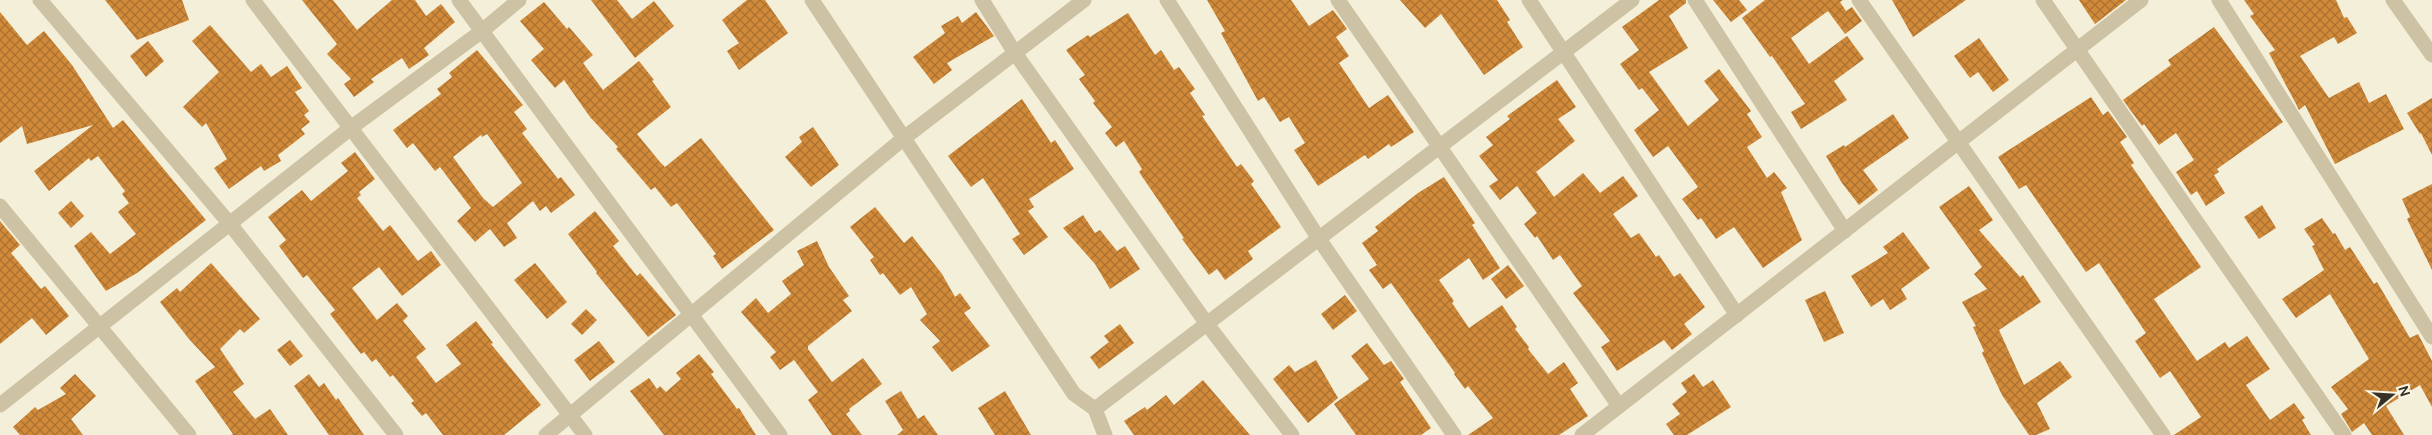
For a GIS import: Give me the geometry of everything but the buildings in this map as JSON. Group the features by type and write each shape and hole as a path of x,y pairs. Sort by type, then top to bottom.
{"street":[{"path":"40,0 230,224 396,435"},
{"path":"253,0 586,435"},
{"path":"459,0 690,316 780,435"},
{"path":"0,405 352,127 482,31 519,0"},
{"path":"812,0 1074,394 1095,409 1105,435"},
{"path":"982,0 1015,53 1207,324 1292,435"},
{"path":"546,435 904,138 1084,0"},
{"path":"1167,0 1319,238 1454,435"},
{"path":"1338,0 1441,146 1619,406"},
{"path":"1529,0 1737,314"},
{"path":"1095,409 1632,0"},
{"path":"1695,0 1844,231"},
{"path":"1859,0 2163,435"},
{"path":"2043,0 2344,435"},
{"path":"1582,435 2141,0"},
{"path":"2219,0 2432,337"},
{"path":"2393,0 2432,55"},
{"path":"0,206 190,435"}]}
